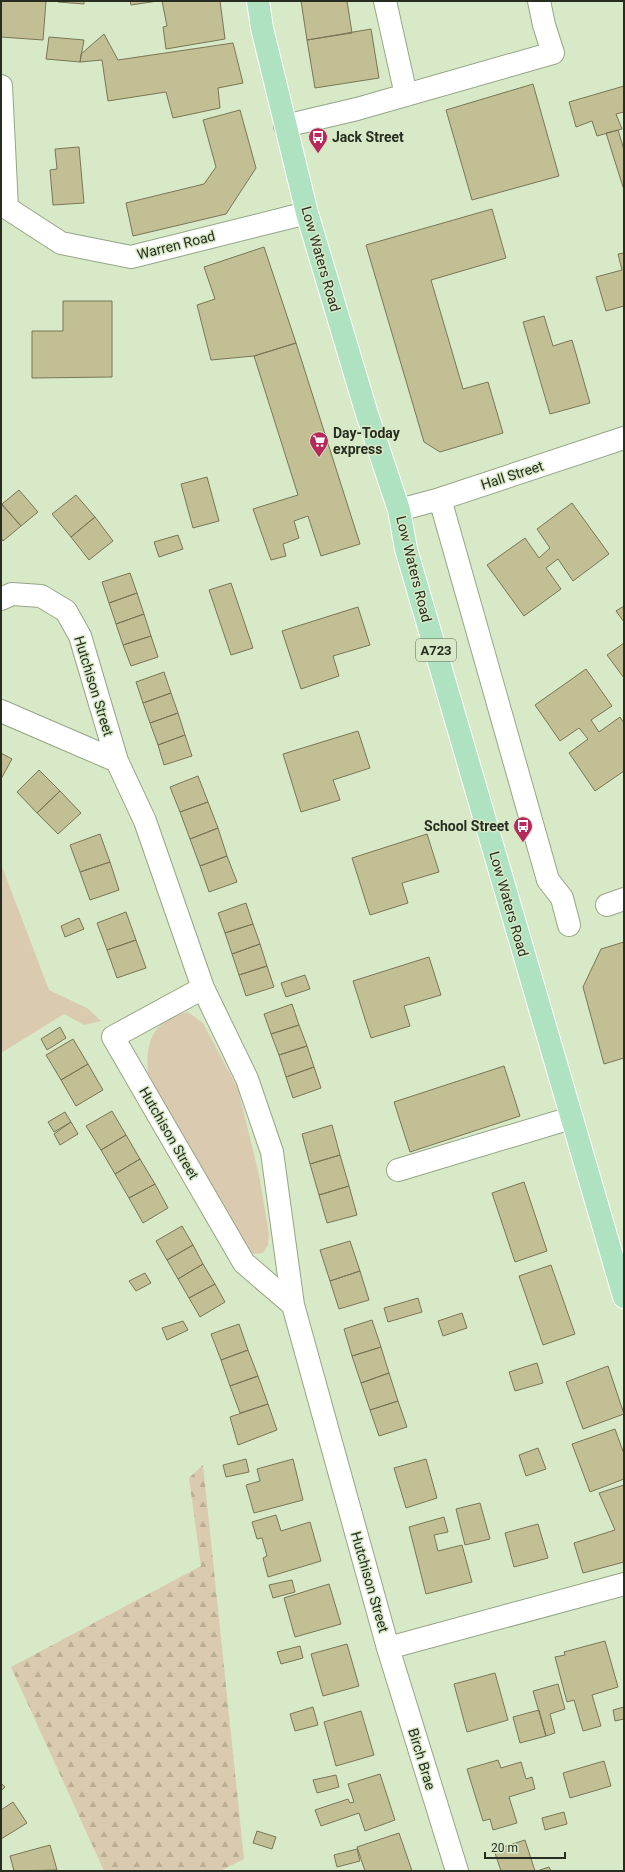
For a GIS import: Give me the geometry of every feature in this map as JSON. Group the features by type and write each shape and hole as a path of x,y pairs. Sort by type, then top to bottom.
{"main road":[{"name":"Low Waters Road","path":"258,1 262,28 307,213 367,414 399,510 406,549 624,1297"}],"street":[{"path":"385,1 406,95"},
{"path":"285,126 406,95 553,53 544,25 539,1"},
{"name":"Warren Road","path":"1,86 7,208 61,243 131,257 307,213"},
{"name":"Hall Street","path":"399,510 440,499 624,438"},
{"path":"440,499 548,880 562,898 569,925"},
{"name":"Hutchison Street","path":"1,599 12,594 41,596 66,611 80,636 117,761 145,821 203,988 247,1079 272,1152 293,1305 388,1648 624,1584"},
{"name":"Hutchison Street","path":"1,711 117,761"},
{"name":"Hutchison Street","path":"203,988 113,1037 244,1263 293,1305"},
{"path":"398,1170 571,1118"},
{"name":"Birch Brae","path":"388,1648 457,1871"}],"green space":[{"path":"1,864 49,990 87,1008 101,1021 84,1025 64,1014 1,1053"},
{"path":"188,1012 203,1023 238,1089 259,1175 269,1234 268,1245 263,1253 254,1254 246,1249 148,1076 148,1053 153,1035 166,1021"},
{"path":"203,1465 244,1859 220,1871 104,1871 11,1667 201,1566 189,1478"}],"building":[{"path":"1,1 46,1 43,40 1,37"},
{"path":"84,1 84,4 58,2"},
{"path":"130,1 158,1 131,5"},
{"path":"162,1 220,1 225,39 166,49 163,27 167,26"},
{"path":"301,1 347,1 352,33 307,40"},
{"path":"371,29 379,78 315,88 307,40"},
{"path":"104,34 118,60 233,43 243,83 218,88 220,108 173,118 166,92 108,101 102,60 80,62 81,54"},
{"path":"49,37 84,40 80,62 46,59"},
{"path":"533,84 559,176 472,200 446,110"},
{"path":"624,86 624,112 616,114 622,129 597,136 592,121 576,127 569,102"},
{"path":"240,110 256,168 226,214 133,236 126,203 204,184 216,167 203,120"},
{"path":"618,130 624,150 624,190 606,133"},
{"path":"79,147 84,203 53,205 50,170 57,169 55,149"},
{"path":"492,209 506,258 431,280 463,389 488,382 503,433 440,452 424,442 366,245"},
{"path":"264,247 296,343 254,356 211,360 197,305 215,299 204,267"},
{"path":"624,253 624,306 606,311 596,277 622,270 618,254"},
{"path":"63,301 112,301 112,377 32,378 32,331 63,331"},
{"path":"544,316 553,346 572,340 590,403 550,414 523,322"},
{"path":"296,343 360,544 321,556 308,516 294,521 299,538 283,544 286,556 271,560 253,509 298,495 254,356"},
{"path":"207,477 219,521 193,528 181,484"},
{"path":"19,490 38,512 21,526 2,504"},
{"path":"76,495 95,517 71,537 52,514"},
{"path":"572,503 609,554 573,581 558,559 546,568 561,589 524,616 487,565 525,538 539,558 550,548 537,529"},
{"path":"1,504 21,526 3,541 1,538"},
{"path":"95,517 113,541 89,560 71,537"},
{"path":"178,535 183,549 159,557 154,542"},
{"path":"130,573 137,593 109,603 102,582"},
{"path":"231,583 253,648 231,655 209,590"},
{"path":"137,593 144,614 116,624 109,603"},
{"path":"624,606 624,622 616,611"},
{"path":"358,607 370,645 333,656 339,676 301,689 282,631"},
{"path":"144,614 151,636 123,645 116,624"},
{"path":"151,636 158,657 131,666 123,645"},
{"path":"624,643 624,678 607,655"},
{"path":"586,669 612,706 591,720 599,732 620,717 624,723 624,771 595,791 569,753 588,739 579,728 560,741 535,705"},
{"path":"164,672 171,693 143,703 136,682"},
{"path":"171,693 178,713 150,723 143,703"},
{"path":"178,713 185,735 158,745 150,723"},
{"path":"358,731 370,768 333,780 340,800 301,812 283,754"},
{"path":"185,735 192,756 164,765 158,745"},
{"path":"1,753 12,759 1,779"},
{"path":"39,770 60,791 37,813 17,792"},
{"path":"198,776 208,802 180,812 170,787"},
{"path":"60,791 81,813 58,834 37,813"},
{"path":"208,802 218,828 190,839 180,812"},
{"path":"218,828 227,856 200,866 190,839"},
{"path":"100,834 110,862 80,872 70,845"},
{"path":"427,834 439,872 402,883 408,903 370,915 352,858"},
{"path":"227,856 237,882 209,892 200,866"},
{"path":"110,862 119,890 90,900 80,872"},
{"path":"246,903 253,924 225,933 218,913"},
{"path":"126,912 136,940 107,950 97,923"},
{"path":"79,918 84,929 65,937 61,926"},
{"path":"253,924 260,944 232,954 225,933"},
{"path":"136,940 146,968 117,978 107,950"},
{"path":"624,942 624,1058 604,1064 583,987 601,949"},
{"path":"260,944 267,966 239,975 232,954"},
{"path":"429,957 441,995 404,1006 410,1026 371,1038 353,981"},
{"path":"267,966 274,987 246,996 239,975"},
{"path":"305,975 310,989 286,997 281,983"},
{"path":"292,1004 299,1025 271,1034 264,1014"},
{"path":"299,1025 307,1046 279,1055 271,1034"},
{"path":"60,1027 66,1038 47,1050 41,1039"},
{"path":"73,1039 88,1064 61,1080 46,1055"},
{"path":"307,1046 314,1067 286,1077 279,1055"},
{"path":"88,1064 103,1090 76,1106 61,1080"},
{"path":"504,1066 520,1116 410,1152 394,1102"},
{"path":"314,1067 321,1088 293,1098 286,1077"},
{"path":"112,1111 126,1135 101,1150 86,1126"},
{"path":"65,1112 71,1122 54,1132 48,1122"},
{"path":"71,1122 78,1134 60,1145 54,1134"},
{"path":"332,1125 340,1155 310,1164 302,1134"},
{"path":"126,1135 140,1159 115,1174 101,1150"},
{"path":"340,1155 349,1186 319,1195 310,1164"},
{"path":"140,1159 155,1184 129,1198 115,1174"},
{"path":"524,1182 547,1251 515,1262 492,1193"},
{"path":"155,1184 168,1208 143,1223 129,1198"},
{"path":"349,1186 357,1215 327,1223 319,1195"},
{"path":"182,1226 193,1245 167,1260 156,1241"},
{"path":"350,1241 360,1271 330,1281 320,1250"},
{"path":"193,1245 203,1264 178,1279 167,1260"},
{"path":"203,1264 215,1284 189,1298 178,1279"},
{"path":"551,1265 575,1334 543,1345 519,1276"},
{"path":"360,1271 369,1300 339,1309 330,1281"},
{"path":"145,1273 151,1283 136,1291 129,1281"},
{"path":"215,1284 225,1302 200,1317 189,1298"},
{"path":"418,1298 422,1312 388,1322 384,1308"},
{"path":"462,1313 467,1328 443,1336 438,1321"},
{"path":"372,1320 381,1347 352,1356 344,1329"},
{"path":"183,1321 188,1330 167,1340 162,1328"},
{"path":"239,1324 248,1350 221,1360 211,1334"},
{"path":"381,1347 389,1373 361,1383 352,1356"},
{"path":"248,1350 258,1376 230,1386 221,1360"},
{"path":"537,1363 543,1383 515,1391 509,1372"},
{"path":"608,1366 624,1414 583,1429 566,1382"},
{"path":"389,1373 398,1401 370,1410 361,1383"},
{"path":"258,1376 268,1404 240,1413 230,1386"},
{"path":"398,1401 407,1427 379,1436 370,1410"},
{"path":"268,1404 277,1430 238,1445 230,1417"},
{"path":"615,1429 624,1454 624,1479 590,1492 572,1444"},
{"path":"538,1448 546,1469 526,1476 519,1455"},
{"path":"246,1459 249,1472 226,1477 223,1465"},
{"path":"293,1459 303,1500 254,1513 246,1485 260,1481 257,1469"},
{"path":"426,1459 437,1498 406,1508 394,1468"},
{"path":"624,1485 624,1562 583,1573 574,1543 615,1530 599,1493"},
{"path":"480,1503 490,1539 465,1545 456,1509"},
{"path":"276,1515 281,1531 310,1522 321,1561 268,1577 263,1558 267,1556 262,1538 257,1539 252,1522"},
{"path":"444,1517 448,1532 434,1535 438,1551 462,1545 472,1582 426,1594 409,1527"},
{"path":"538,1524 548,1558 514,1567 505,1533"},
{"path":"292,1580 295,1592 273,1598 269,1585"},
{"path":"329,1584 341,1624 295,1637 284,1598"},
{"path":"605,1641 618,1687 592,1695 601,1726 583,1731 574,1700 567,1702 555,1657 565,1655 564,1652"},
{"path":"347,1644 359,1686 323,1696 311,1654"},
{"path":"300,1646 303,1658 281,1664 277,1652"},
{"path":"495,1673 508,1720 467,1732 454,1684"},
{"path":"558,1684 565,1709 550,1714 555,1733 546,1736 533,1691"},
{"path":"313,1707 318,1725 295,1731 290,1714"},
{"path":"624,1707 624,1719 615,1721 613,1710"},
{"path":"539,1710 546,1736 520,1743 513,1717"},
{"path":"361,1711 374,1755 336,1766 324,1722"},
{"path":"498,1760 501,1768 521,1762 526,1779 532,1777 535,1789 509,1797 517,1823 493,1830 490,1819 483,1821 467,1769"},
{"path":"604,1761 611,1786 570,1798 563,1773"},
{"path":"380,1774 395,1820 365,1831 359,1813 321,1826 315,1810 348,1799 350,1803 354,1802 348,1784"},
{"path":"336,1775 339,1787 317,1793 313,1780"},
{"path":"1,1783 5,1787 1,1791"},
{"path":"13,1802 27,1823 1,1839 1,1810"},
{"path":"564,1812 567,1824 545,1830 542,1818"},
{"path":"257,1831 276,1837 272,1849 253,1843"},
{"path":"399,1833 412,1871 365,1871 357,1847"},
{"path":"525,1840 535,1871 501,1871 494,1850"},
{"path":"50,1845 57,1870 14,1871 10,1856"},
{"path":"357,1849 360,1861 337,1867 334,1855"},
{"path":"549,1867 551,1871 537,1871"}],"place":[{"name":"Jack Street","path":"318,154"},
{"name":"Day-Today express","path":"319,458"},
{"name":"School Street","path":"523,843"}]}
